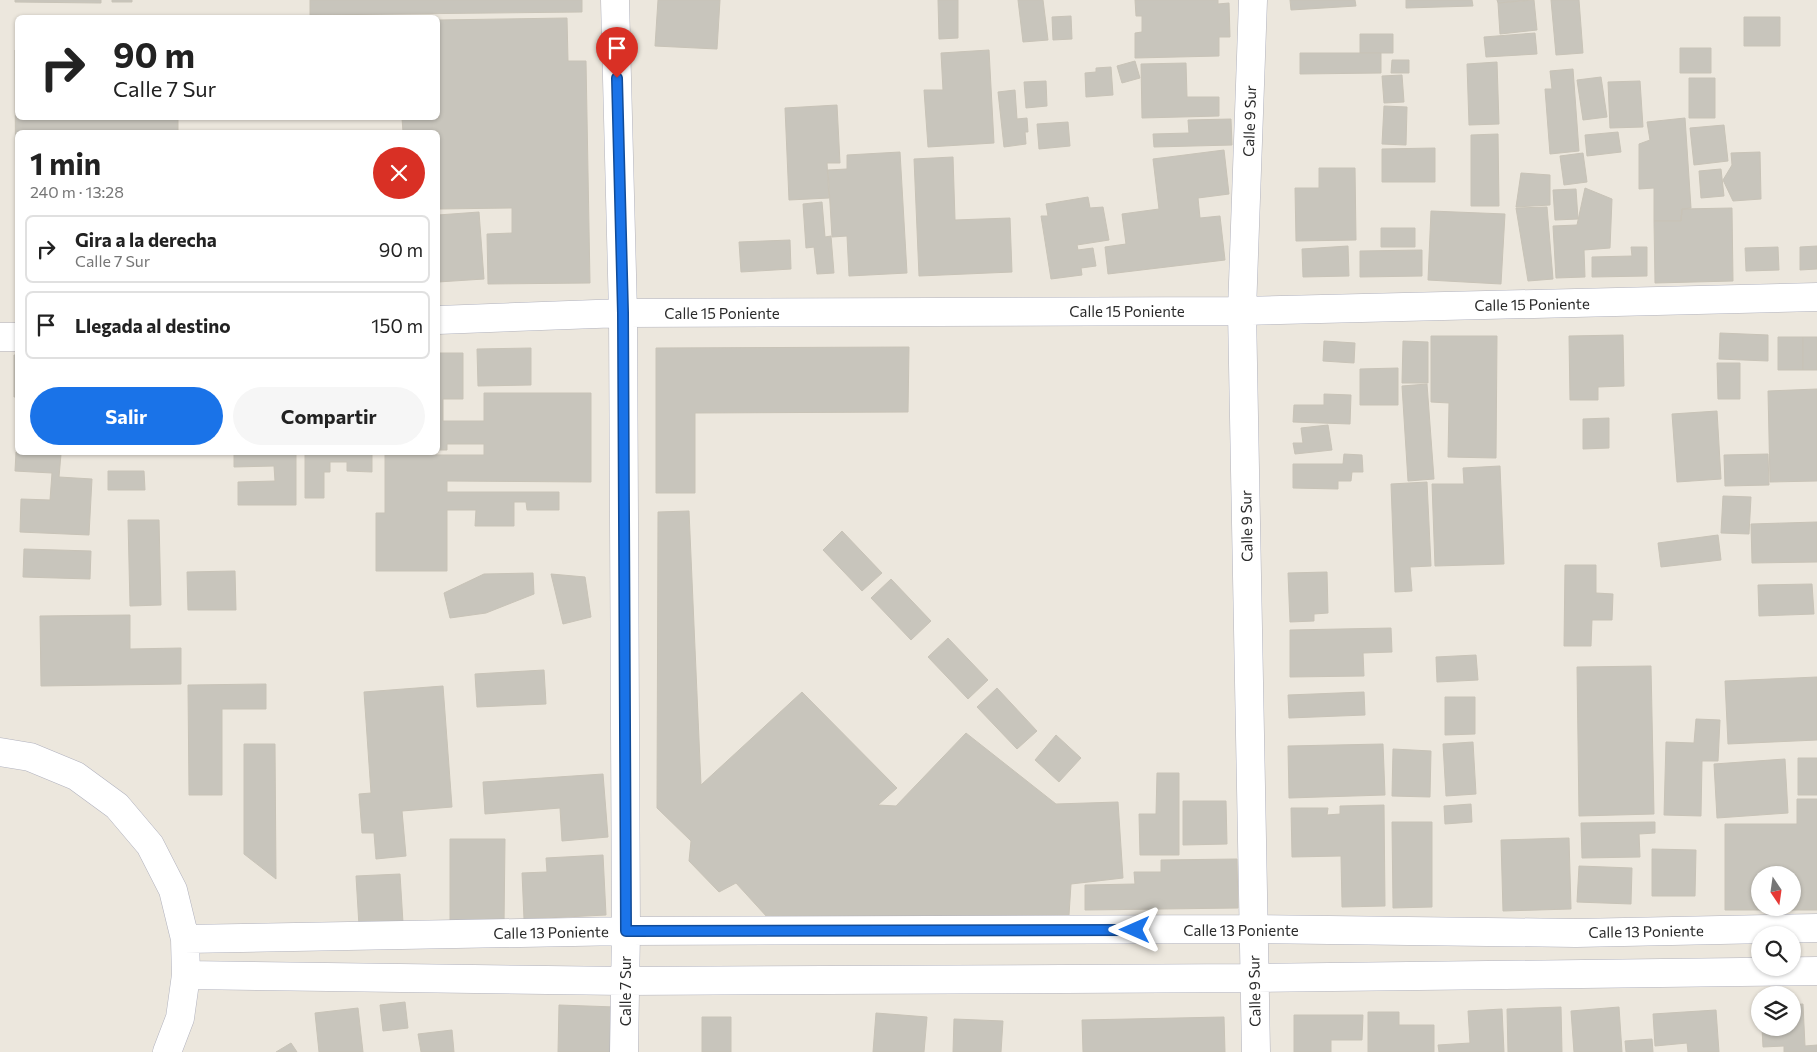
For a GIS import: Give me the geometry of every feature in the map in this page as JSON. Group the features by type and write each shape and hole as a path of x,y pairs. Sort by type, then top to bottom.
{"street":[{"name":"Calle 7 Sur","path":"615,0 623,313 626,931 624,1052"},
{"name":"Calle 9 Sur","path":"1253,0 1242,311 1252,929 1256,1052"},
{"name":"Calle 15 Poniente","path":"440,320 623,313 1242,311 1817,298"},
{"path":"0,337 15,337"},
{"path":"0,752 30,756 76,776 118,806 150,845 173,890 185,939 186,975 180,1018 167,1052"},
{"name":"Calle 13 Poniente","path":"185,939 626,931 1252,929 1576,933 1817,928"},
{"path":"186,975 624,981 1254,978 1817,971"}],"building":[{"path":"15,0 101,0 101,3 15,2"},
{"path":"112,0 132,0 132,2 112,2"},
{"path":"310,0 582,0 582,12 310,15"},
{"path":"658,0 720,0 717,49 655,46"},
{"path":"938,0 958,0 958,38 939,39"},
{"path":"1018,0 1043,0 1048,40 1023,42"},
{"path":"1135,0 1218,0 1218,4 1229,3 1230,37 1219,37 1219,56 1135,58 1135,33 1142,32 1142,16 1136,16"},
{"path":"1290,0 1355,0 1356,6 1291,10"},
{"path":"1406,0 1472,0 1473,6 1406,8"},
{"path":"1497,0 1528,0 1498,3"},
{"path":"1534,0 1537,30 1500,34 1498,3"},
{"path":"1551,0 1579,0 1583,53 1556,55"},
{"path":"1071,16 1072,39 1053,40 1052,17"},
{"path":"1744,17 1780,17 1780,46 1744,46"},
{"path":"567,18 568,61 586,61 590,283 488,284 487,234 512,233 512,208 440,209 440,130 403,130 402,120 440,120 440,20"},
{"path":"1535,33 1537,54 1486,57 1484,37"},
{"path":"1360,34 1393,34 1393,53 1360,53"},
{"path":"1680,48 1711,48 1711,73 1680,73"},
{"path":"989,50 994,143 928,147 924,90 943,90 941,53"},
{"path":"1300,53 1381,53 1381,73 1300,74"},
{"path":"1392,60 1409,60 1409,73 1391,73"},
{"path":"1135,61 1140,78 1122,83 1117,66"},
{"path":"1497,62 1499,124 1469,125 1467,64"},
{"path":"1186,63 1187,97 1219,97 1219,116 1142,118 1141,64"},
{"path":"1111,67 1113,95 1086,97 1085,73 1096,72 1096,68"},
{"path":"1573,69 1579,151 1550,154 1545,89 1552,89 1550,71"},
{"path":"1402,75 1404,102 1384,103 1382,76"},
{"path":"1601,77 1607,117 1583,120 1577,80"},
{"path":"1689,78 1715,78 1715,118 1689,118"},
{"path":"1046,81 1047,106 1026,108 1024,82"},
{"path":"1640,81 1643,127 1610,128 1608,82"},
{"path":"1015,90 1017,119 1027,118 1028,132 1025,132 1026,144 1004,147 998,92"},
{"path":"837,105 840,163 827,163 829,198 789,200 785,108"},
{"path":"1384,106 1407,107 1406,145 1382,144"},
{"path":"1685,118 1691,208 1682,209 1681,221 1654,221 1654,188 1639,189 1639,144 1650,140 1647,122"},
{"path":"1231,119 1232,145 1154,147 1153,134 1189,133 1188,120"},
{"path":"15,120 178,120 178,130 15,130"},
{"path":"1068,122 1070,146 1039,149 1037,124"},
{"path":"1724,125 1728,161 1694,165 1690,128"},
{"path":"1618,132 1621,152 1587,156 1585,135"},
{"path":"1498,134 1499,206 1471,206 1471,135"},
{"path":"1435,148 1435,182 1382,182 1382,149"},
{"path":"1224,150 1229,194 1198,198 1200,218 1220,216 1225,260 1108,274 1105,247 1126,244 1122,214 1159,209 1153,159"},
{"path":"900,152 907,273 849,276 847,236 832,237 828,170 847,169 847,155"},
{"path":"1760,152 1761,199 1733,201 1723,180 1732,165 1731,153"},
{"path":"1583,153 1587,182 1564,185 1560,156"},
{"path":"953,157 955,220 1010,218 1012,272 919,276 914,159"},
{"path":"1319,168 1355,168 1356,240 1296,241 1295,188 1319,188"},
{"path":"1721,169 1724,196 1701,198 1699,171"},
{"path":"1521,173 1550,175 1550,205 1516,207"},
{"path":"1585,188 1612,199 1610,248 1584,250 1585,277 1556,278 1553,226 1577,225"},
{"path":"1576,189 1578,219 1555,220 1553,190"},
{"path":"1088,197 1090,208 1103,207 1109,240 1077,245 1078,250 1093,248 1096,266 1081,268 1082,275 1051,279 1041,216 1048,216 1046,204"},
{"path":"822,202 825,237 831,236 834,273 817,274 814,247 806,248 803,204"},
{"path":"1547,207 1553,279 1528,281 1516,208"},
{"path":"1732,208 1733,281 1655,283 1654,221 1681,221 1682,209"},
{"path":"1431,211 1505,214 1501,284 1428,280"},
{"path":"479,212 484,279 440,282 440,215"},
{"path":"1381,228 1415,228 1415,247 1381,247"},
{"path":"790,240 791,269 741,272 739,242"},
{"path":"1348,246 1349,276 1303,277 1302,249"},
{"path":"1817,246 1817,269 1800,270 1800,247"},
{"path":"1631,247 1647,247 1647,276 1592,277 1592,257 1632,256"},
{"path":"1778,247 1779,270 1746,271 1745,248"},
{"path":"1422,250 1422,276 1360,277 1360,251"},
{"path":"1720,333 1768,335 1768,361 1719,359"},
{"path":"1623,335 1624,386 1598,387 1598,400 1570,400 1569,336"},
{"path":"1431,336 1497,336 1496,458 1448,457 1449,403 1431,402"},
{"path":"1778,337 1803,337 1803,370 1778,370"},
{"path":"1803,337 1817,337 1817,370 1803,370"},
{"path":"1324,341 1355,343 1354,363 1323,361"},
{"path":"1403,341 1428,342 1428,383 1402,383"},
{"path":"909,347 908,412 695,413 695,493 656,493 656,348"},
{"path":"531,348 531,385 478,386 477,349"},
{"path":"440,353 463,353 463,399 443,399 443,421 484,421 484,393 591,393 591,482 447,481 447,492 559,492 559,510 527,510 526,502 514,502 514,526 475,526 476,510 447,510 447,571 376,571 376,513 385,513 385,455 484,455 484,444 447,444 447,450 440,450"},
{"path":"14,355 15,355 15,397"},
{"path":"1717,363 1740,363 1740,399 1718,399"},
{"path":"1398,368 1398,405 1360,405 1360,369"},
{"path":"1427,384 1434,479 1408,481 1402,386"},
{"path":"1817,389 1817,481 1770,482 1768,391"},
{"path":"1324,394 1351,395 1350,424 1293,422 1294,405 1324,405"},
{"path":"1717,411 1721,479 1677,482 1672,414"},
{"path":"1609,418 1609,448 1583,449 1583,419"},
{"path":"1328,425 1332,450 1295,454 1293,443 1303,443 1301,428"},
{"path":"1344,454 1362,455 1363,472 1352,472 1351,481 1338,481 1338,489 1293,488 1293,464 1343,464"},
{"path":"1768,454 1769,485 1725,486 1724,455"},
{"path":"16,455 61,455 59,477 92,479 89,535 20,532 21,499 50,500 52,473 15,471"},
{"path":"234,455 296,455 296,505 238,505 238,482 275,481 274,466 234,467"},
{"path":"305,455 372,455 372,472 347,471 347,462 330,462 330,472 324,472 324,498 305,498"},
{"path":"1500,466 1504,564 1435,566 1432,484 1464,484 1463,468"},
{"path":"108,471 144,471 145,490 108,490"},
{"path":"1427,482 1431,566 1410,567 1412,591 1395,592 1391,484"},
{"path":"1723,496 1751,497 1749,534 1721,533"},
{"path":"689,511 701,785 802,692 897,788 878,805 896,806 966,733 1056,804 1118,802 1123,878 1071,884 1069,915 767,917 736,883 719,892 689,861 691,841 657,808 658,512"},
{"path":"128,520 159,520 161,605 130,606"},
{"path":"1817,522 1817,562 1752,563 1751,524"},
{"path":"842,531 882,573 862,591 823,550"},
{"path":"1718,535 1721,560 1661,567 1658,543"},
{"path":"24,549 91,551 90,579 23,577"},
{"path":"1565,565 1596,565 1596,593 1613,594 1612,620 1592,620 1591,646 1564,646"},
{"path":"235,571 236,610 188,610 187,572"},
{"path":"1327,572 1328,613 1314,614 1314,621 1290,622 1288,573"},
{"path":"533,573 534,594 486,613 450,618 444,593 484,574"},
{"path":"551,574 585,577 591,617 563,624"},
{"path":"891,579 931,621 911,640 871,598"},
{"path":"1812,584 1814,614 1759,616 1758,585"},
{"path":"130,615 130,649 181,648 181,684 41,686 40,616"},
{"path":"1391,628 1392,652 1363,653 1364,676 1290,677 1290,630"},
{"path":"948,638 988,680 968,699 928,657"},
{"path":"1476,655 1478,680 1437,682 1436,657"},
{"path":"1651,666 1654,814 1579,816 1577,667"},
{"path":"544,670 546,704 477,707 475,674"},
{"path":"1817,677 1817,740 1728,744 1725,681"},
{"path":"266,684 266,709 222,709 222,795 189,795 188,685"},
{"path":"443,686 452,807 402,811 406,856 376,859 374,833 362,833 359,794 371,793 364,692"},
{"path":"997,688 1037,731 1017,749 977,707"},
{"path":"1364,692 1365,715 1289,718 1288,695"},
{"path":"1445,697 1475,697 1475,734 1445,735"},
{"path":"1696,719 1720,720 1718,761 1702,761 1701,816 1664,815 1666,742 1694,743"},
{"path":"1056,735 1081,758 1059,782 1035,760"},
{"path":"1473,742 1476,794 1446,796 1443,744"},
{"path":"244,744 275,744 276,879 244,854"},
{"path":"1383,744 1385,795 1289,798 1288,746"},
{"path":"1393,749 1431,751 1430,797 1392,796"},
{"path":"1798,758 1817,758 1817,795 1798,795"},
{"path":"1785,759 1788,813 1717,818 1714,764"},
{"path":"1157,773 1179,773 1179,855 1140,855 1139,814 1156,814"},
{"path":"603,774 608,837 562,841 560,808 485,814 483,782"},
{"path":"1797,799 1817,799 1817,910 1801,910 1801,866 1751,866 1751,910 1725,910 1725,824 1797,824"},
{"path":"1183,801 1226,801 1227,844 1183,845"},
{"path":"1471,804 1472,822 1445,824 1444,806"},
{"path":"1384,805 1385,906 1342,907 1341,856 1292,857 1291,808 1328,808 1327,815 1340,814 1340,806"},
{"path":"1392,822 1432,822 1432,907 1393,908"},
{"path":"1655,822 1655,833 1639,834 1640,857 1582,858 1581,823"},
{"path":"1569,838 1571,909 1503,911 1501,840"},
{"path":"450,839 505,839 504,925 450,925"},
{"path":"1652,849 1696,850 1695,896 1652,896"},
{"path":"603,855 606,915 524,919 522,873 547,872 546,858"},
{"path":"1237,859 1238,908 1085,910 1085,885 1135,884 1134,872 1161,872 1161,860"},
{"path":"1579,866 1632,868 1631,904 1577,902"},
{"path":"400,874 403,923 359,926 356,876"},
{"path":"405,1002 408,1028 383,1031 380,1005"},
{"path":"1801,1004 1803,1004 1805,1046 1817,1045 1817,1052 1784,1052 1784,1046 1763,1047 1762,1036 1801,1036"},
{"path":"559,1005 615,1007 614,1052 558,1052"},
{"path":"1561,1007 1562,1052 1508,1052 1507,1009"},
{"path":"1619,1007 1622,1052 1574,1052 1571,1011"},
{"path":"358,1008 363,1052 319,1052 315,1013"},
{"path":"1502,1009 1504,1052 1439,1052 1438,1045 1470,1043 1468,1011"},
{"path":"1716,1010 1719,1052 1688,1052 1687,1043 1655,1046 1653,1014"},
{"path":"1368,1012 1399,1012 1399,1025 1434,1025 1434,1052 1368,1052"},
{"path":"876,1013 927,1017 924,1052 873,1052"},
{"path":"1294,1015 1363,1015 1362,1040 1331,1040 1331,1052 1294,1052"},
{"path":"702,1017 731,1017 731,1052 702,1052"},
{"path":"1224,1017 1225,1052 1083,1052 1082,1020"},
{"path":"954,1019 1003,1021 1001,1052 953,1052"},
{"path":"452,1030 454,1052 421,1052 418,1034"},
{"path":"1652,1039 1653,1052 1626,1052 1625,1041"},
{"path":"291,1043 297,1052 276,1052"}],"route":[{"path":"617,78 623,313 626,931 1135,930"}]}
